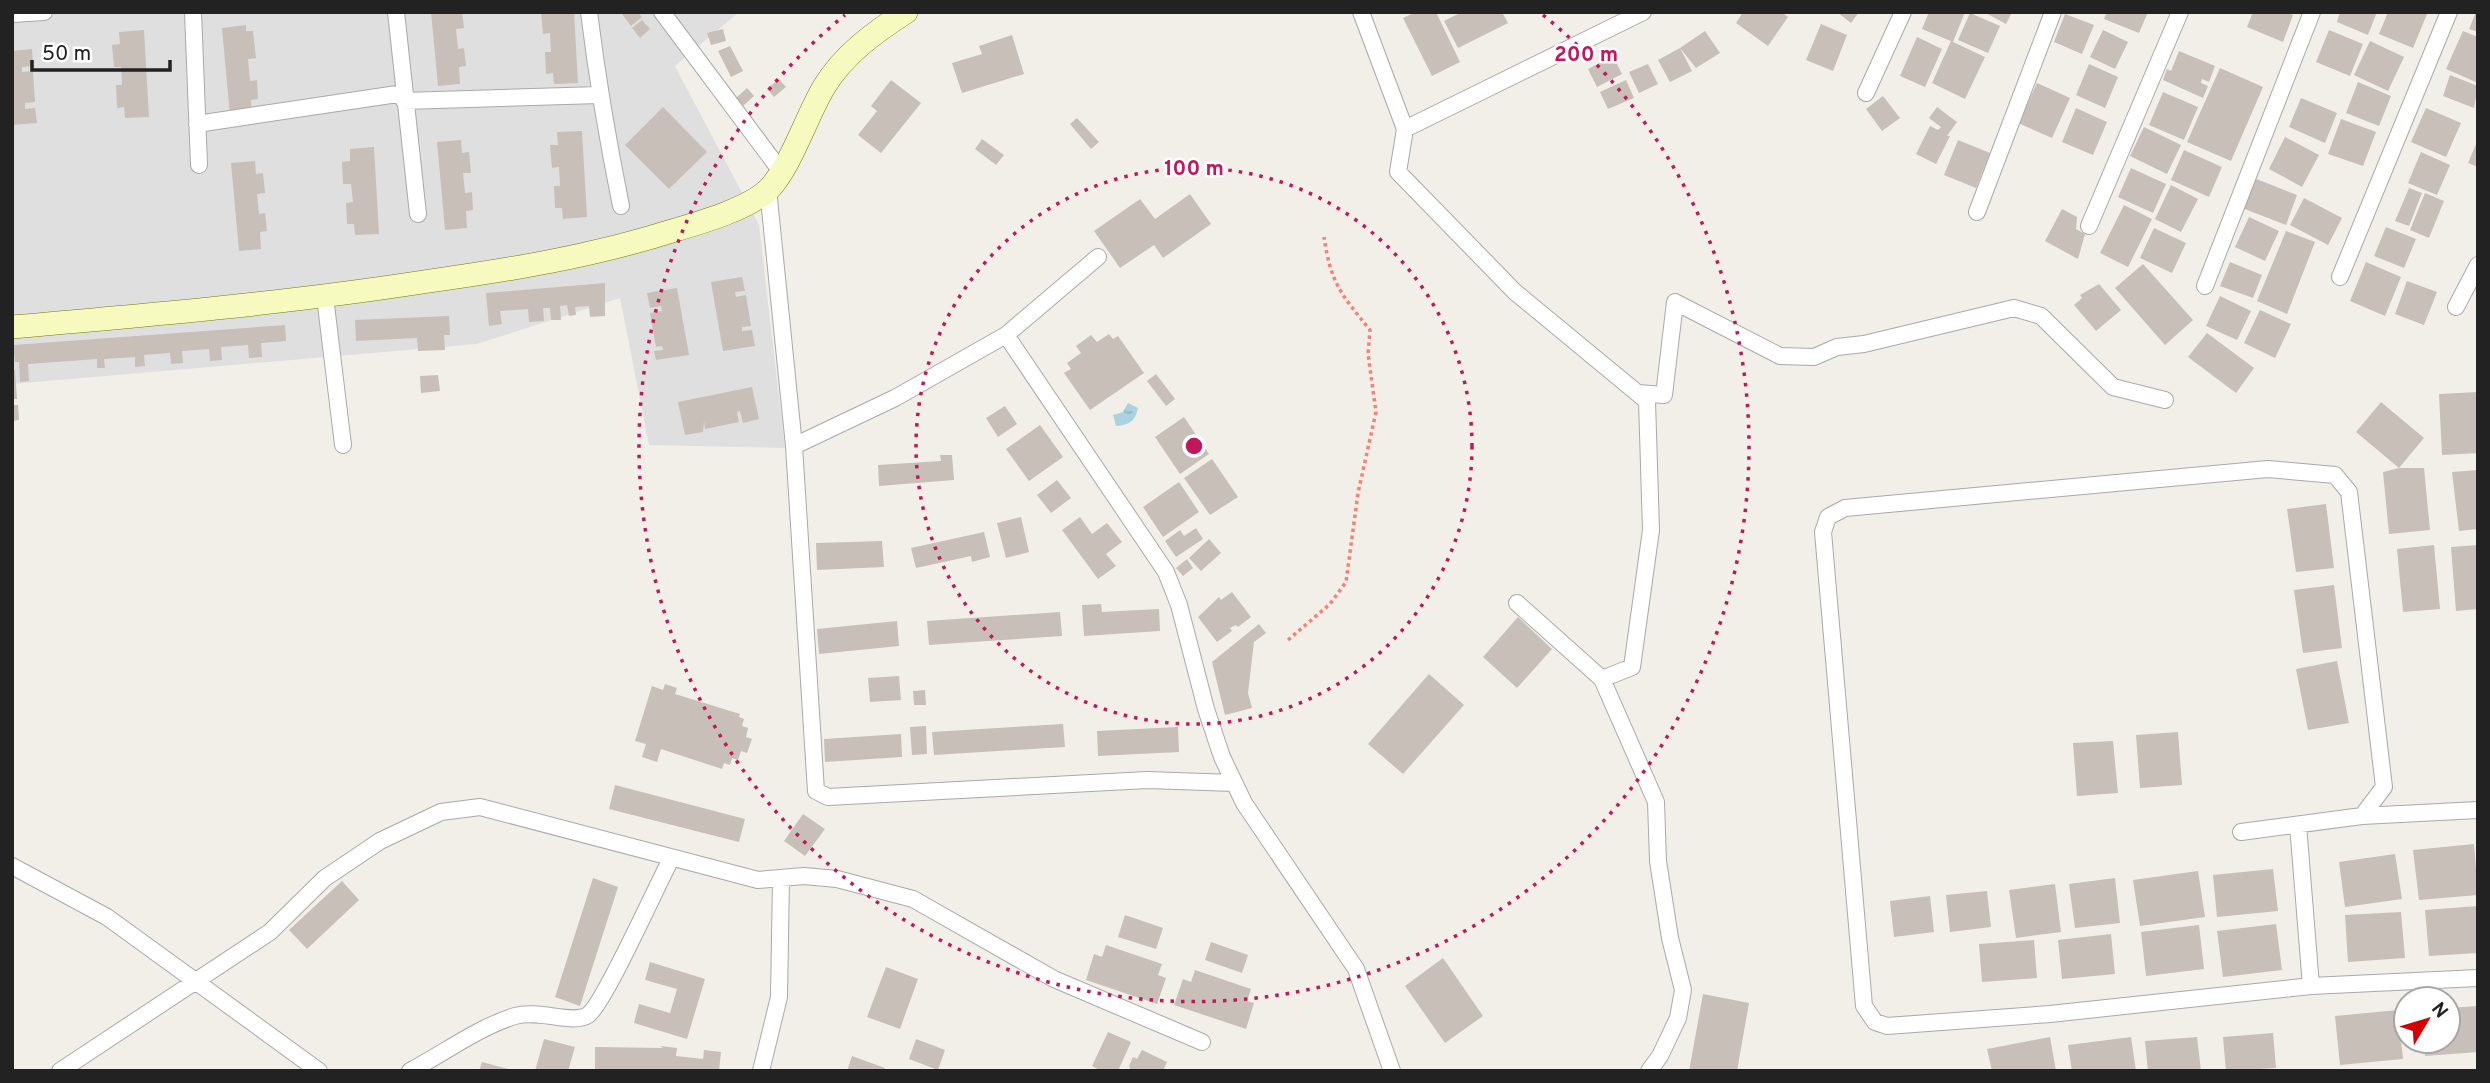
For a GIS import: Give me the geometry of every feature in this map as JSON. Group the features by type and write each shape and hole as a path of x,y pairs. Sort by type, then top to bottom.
{"main road":[{"path":"12,327 325,297 532,266 623,246 729,212 774,180 804,130 824,86 845,59 877,31 906,12"}],"street":[{"path":"12,14 44,12"},
{"path":"193,12 199,165"},
{"path":"396,12 418,214"},
{"path":"589,12 598,67 599,95 621,206"},
{"path":"662,12 774,180 816,791 828,797 1147,780 1234,783"},
{"path":"1361,12 1405,129 1398,172 1516,292 1647,401 1651,530 1632,667 1602,679"},
{"path":"1405,129 1643,12"},
{"path":"1866,93 1903,12"},
{"path":"1977,212 2053,12"},
{"path":"2089,226 2180,12"},
{"path":"2205,286 2312,12"},
{"path":"2340,277 2449,12"},
{"path":"197,124 404,97 599,95"},
{"path":"794,446 895,398 1006,335 1098,257"},
{"path":"2456,307 2478,265"},
{"path":"325,297 343,445"},
{"path":"1638,393 1664,394 1675,302 1780,356 1814,357 1837,347 1864,344 2014,308 2041,316 2113,387 2165,400"},
{"path":"1006,335 1166,572 1178,605 1206,709 1234,783 1265,836 1356,969 1392,1071"},
{"path":"2362,816 2384,787 2349,492 2335,475 2268,469 1845,508 1828,517 1823,532 1849,852 1864,1006 1875,1022 1887,1026 1969,1021 2311,986 2478,978"},
{"path":"1517,603 1602,679 1656,802 1658,861 1670,938 1684,990 1678,1018 1660,1056 1649,1071"},
{"path":"60,1071 270,932 325,878 380,841 441,812 480,807 758,880 804,876 837,879 913,900 1054,979 1202,1042"},
{"path":"2241,832 2362,816 2478,810"},
{"path":"2298,825 2311,986"},
{"path":"411,1071 515,1016 538,1012 564,1019 587,1016 602,1002 624,950 671,859"},
{"path":"12,866 107,917 319,1071"},
{"path":"761,1071 779,997 781,879"}],"path":[{"path":"1288,640 1330,604 1346,582 1358,493 1376,412 1368,354 1370,330 1342,296 1329,272 1324,237"}],"shaded area":[{"path":"12,12 739,12 675,66 759,225 785,448 649,445 620,298 477,344 12,384"}],"water":[{"path":"1128,403 1138,408 1135,416 1131,422 1116,426 1113,415 1123,412"}],"building":[{"path":"431,12 462,12 464,28 456,29 458,49 464,48 466,66 459,67 460,84 438,86"},
{"path":"541,12 574,12 578,83 554,84 553,73 546,74 545,52 551,52 550,33 543,34"},
{"path":"638,12 642,17 631,26 622,14"},
{"path":"1416,12 1436,12 1460,62 1432,76 1403,18"},
{"path":"1462,12 1502,12 1508,23 1458,48 1444,21"},
{"path":"1743,12 1781,12 1788,17 1768,46 1736,23"},
{"path":"1837,12 1859,12 1851,23"},
{"path":"1929,12 1965,12 1953,42 1922,29"},
{"path":"1984,12 2012,12 2006,24"},
{"path":"2107,12 2148,12 2139,33 2104,19"},
{"path":"2253,12 2285,12 2293,15 2283,42 2247,27"},
{"path":"2340,12 2377,12 2368,35 2337,22"},
{"path":"2388,12 2427,14 2413,48 2379,34"},
{"path":"2478,12 2478,32 2469,29"},
{"path":"1970,13 2000,26 1988,53 1958,40"},
{"path":"2065,14 2094,25 2082,54 2054,42"},
{"path":"642,20 650,29 640,38 632,28"},
{"path":"1821,24 1847,35 1833,71 1806,60"},
{"path":"246,25 246,31 253,31 256,58 248,59 250,81 257,80 258,99 251,100 252,114 230,116 222,28"},
{"path":"723,29 726,41 711,45 707,33"},
{"path":"144,30 149,117 125,118 124,107 117,108 116,85 122,85 121,67 114,67 112,45 120,44 119,32"},
{"path":"2103,30 2128,42 2115,69 2090,57"},
{"path":"2329,30 2363,44 2350,76 2316,62"},
{"path":"1705,31 1720,53 1696,68 1680,48"},
{"path":"2463,31 2478,37 2478,83 2446,69"},
{"path":"1012,35 1024,74 962,93 952,63 982,54 979,46"},
{"path":"1917,37 1942,49 1925,87 1900,76"},
{"path":"1951,41 1985,57 1965,99 1932,83"},
{"path":"2370,41 2404,57 2388,91 2354,75"},
{"path":"730,46 743,71 731,77 718,51"},
{"path":"1680,48 1692,71 1670,82 1658,60"},
{"path":"32,49 33,66 22,67 22,72 33,71 35,102 25,103 25,109 35,108 37,123 12,125 12,51"},
{"path":"2179,51 2215,66 2209,82 2202,79 2201,83 2208,86 2203,98 2163,80 2167,69 2171,71"},
{"path":"1613,56 1622,74 1597,87 1588,69"},
{"path":"1648,64 1658,84 1639,93 1629,72"},
{"path":"2089,64 2118,77 2105,108 2076,95"},
{"path":"2220,68 2263,87 2231,161 2187,142"},
{"path":"2450,75 2478,86 2474,108 2443,96"},
{"path":"779,79 786,87 774,97 767,89"},
{"path":"891,80 921,103 881,153 858,135 877,111 871,106"},
{"path":"1626,80 1634,98 1608,109 1600,92"},
{"path":"2358,82 2391,96 2379,126 2346,113"},
{"path":"2037,83 2070,98 2052,138 2018,123"},
{"path":"747,88 754,96 743,106 736,98"},
{"path":"2163,92 2198,107 2184,140 2149,125"},
{"path":"1883,96 1900,118 1882,131 1866,109"},
{"path":"2301,98 2337,113 2325,143 2289,127"},
{"path":"663,107 707,152 669,189 625,145"},
{"path":"1937,107 1957,122 1947,136 1950,136 1936,164 1916,154 1930,126 1938,130 1941,127 1929,118"},
{"path":"2076,108 2107,122 2093,155 2062,142"},
{"path":"2426,108 2461,123 2446,157 2411,142"},
{"path":"1077,118 1099,142 1091,149 1070,124"},
{"path":"2341,119 2376,132 2363,166 2328,154"},
{"path":"2144,127 2181,145 2167,174 2130,156"},
{"path":"582,131 587,217 563,219 562,208 555,208 554,186 560,186 559,167 552,168 550,145 558,145 557,132"},
{"path":"2285,137 2319,155 2302,187 2269,169"},
{"path":"982,139 1004,155 996,165 975,149"},
{"path":"461,140 462,153 469,152 471,173 463,173 465,193 472,192 473,210 466,211 467,228 445,230 437,142"},
{"path":"1958,140 1990,153 1976,188 1944,175"},
{"path":"2476,144 2478,145 2478,167 2468,163"},
{"path":"374,147 379,234 355,235 354,224 347,224 346,203 353,202 351,184 343,184 342,162 350,161 350,149"},
{"path":"2184,150 2222,167 2209,197 2171,180"},
{"path":"2421,152 2450,165 2437,195 2408,183"},
{"path":"255,161 256,174 263,173 265,193 257,194 259,214 265,213 267,231 260,232 261,249 239,251 231,163"},
{"path":"2131,168 2166,184 2153,213 2118,197"},
{"path":"2254,178 2297,195 2286,225 2242,208"},
{"path":"2171,185 2198,199 2181,232 2155,219"},
{"path":"2409,188 2422,193 2409,226 2395,221"},
{"path":"2425,193 2444,201 2429,238 2410,230"},
{"path":"1190,194 1211,224 1163,258 1154,245 1120,268 1094,231 1140,199 1155,219"},
{"path":"2304,198 2342,218 2328,245 2290,225"},
{"path":"2124,205 2152,219 2128,267 2100,253"},
{"path":"2062,209 2077,217 2076,229 2085,234 2078,259 2045,241"},
{"path":"2249,217 2279,231 2265,261 2235,247"},
{"path":"2386,227 2416,239 2404,268 2374,256"},
{"path":"2154,228 2186,243 2172,273 2140,258"},
{"path":"2286,231 2315,242 2287,314 2257,301"},
{"path":"2230,262 2262,275 2253,298 2220,286"},
{"path":"2366,262 2401,277 2385,316 2350,301"},
{"path":"2143,264 2193,320 2165,345 2115,288"},
{"path":"742,277 745,291 735,292 736,297 746,295 751,326 742,327 742,331 752,330 755,346 723,351 711,282"},
{"path":"2407,281 2437,292 2424,325 2395,314"},
{"path":"605,283 605,316 590,317 589,306 575,307 576,315 569,316 567,305 560,306 561,320 551,320 550,308 543,308 544,321 529,322 528,309 500,311 502,324 489,326 486,293"},
{"path":"2099,284 2121,310 2096,331 2074,305 2082,298 2080,295"},
{"path":"677,288 689,355 656,360 654,351 663,350 662,346 656,347 650,313 662,311 661,306 650,308 647,293"},
{"path":"2220,296 2251,311 2237,340 2206,326"},
{"path":"2260,310 2291,324 2275,358 2244,343"},
{"path":"449,316 450,335 444,335 445,350 418,351 417,338 356,341 355,320"},
{"path":"285,325 286,341 261,343 262,357 249,358 248,345 221,347 222,360 210,361 209,349 182,351 183,363 171,364 170,353 144,355 145,366 135,367 135,357 104,359 105,368 97,368 97,359 28,364 29,381 20,382 19,362 15,362 13,345"},
{"path":"2207,333 2254,368 2236,393 2188,357"},
{"path":"1109,334 1113,339 1118,336 1144,373 1090,410 1064,373 1071,369 1067,363 1081,353 1076,346 1091,335 1097,342"},
{"path":"12,370 15,370 17,399 12,399"},
{"path":"1156,374 1175,399 1166,406 1147,381"},
{"path":"438,375 440,391 421,393 420,376"},
{"path":"752,387 759,419 743,423 740,411 737,412 739,422 705,429 704,421 703,432 685,435 678,402"},
{"path":"2478,392 2478,453 2442,455 2439,394"},
{"path":"2381,402 2424,438 2399,468 2356,432"},
{"path":"12,405 18,405 19,420 12,421"},
{"path":"1005,406 1017,424 998,437 986,418"},
{"path":"1184,417 1209,454 1180,474 1155,437"},
{"path":"1040,425 1063,457 1029,481 1006,449"},
{"path":"940,455 952,455 954,480 879,486 878,465 941,461"},
{"path":"1212,459 1238,497 1210,515 1184,478"},
{"path":"2399,468 2424,468 2430,530 2389,534 2383,472"},
{"path":"2478,470 2478,529 2459,531 2452,472"},
{"path":"1057,480 1071,498 1051,513 1037,495"},
{"path":"1179,482 1199,512 1163,537 1143,507"},
{"path":"2326,504 2334,568 2296,572 2287,509"},
{"path":"1021,517 1029,552 1006,558 997,523"},
{"path":"1080,517 1092,534 1107,523 1122,542 1106,554 1116,566 1098,579 1062,530"},
{"path":"1196,528 1203,539 1176,557 1165,541 1180,530 1184,536"},
{"path":"984,532 990,557 972,562 971,556 916,568 911,548"},
{"path":"1209,539 1221,553 1201,571 1189,558"},
{"path":"882,541 884,567 817,570 816,543"},
{"path":"2434,545 2440,609 2403,612 2397,549"},
{"path":"2478,545 2478,609 2456,611 2451,547"},
{"path":"1187,559 1193,568 1183,576 1176,568"},
{"path":"2334,585 2342,648 2303,653 2294,590"},
{"path":"1232,592 1251,617 1238,627 1236,625 1230,628 1232,631 1217,642 1198,617 1219,597 1221,600"},
{"path":"1101,604 1102,612 1159,609 1160,631 1084,636 1082,605"},
{"path":"1060,612 1062,636 929,645 927,621"},
{"path":"1518,617 1552,649 1517,688 1483,657"},
{"path":"897,621 899,646 819,654 817,629"},
{"path":"1259,624 1266,633 1254,642 1248,693 1252,708 1225,715 1212,662"},
{"path":"2337,661 2349,723 2308,730 2296,669"},
{"path":"1429,674 1464,705 1403,774 1368,744"},
{"path":"899,676 901,700 870,702 868,678"},
{"path":"665,684 677,688 675,694 740,714 739,717 744,719 742,726 748,728 746,737 752,739 747,753 741,751 738,760 732,758 730,765 724,763 722,769 661,749 657,762 642,757 646,744 635,741 652,686 663,690"},
{"path":"925,690 926,705 914,705 913,691"},
{"path":"1063,724 1065,747 934,755 932,732"},
{"path":"926,726 927,754 912,755 910,727"},
{"path":"1178,727 1179,752 1098,756 1097,731"},
{"path":"2178,732 2182,785 2140,788 2136,735"},
{"path":"901,734 902,757 825,762 824,739"},
{"path":"2113,741 2118,793 2077,796 2073,743"},
{"path":"615,785 745,819 739,842 609,809"},
{"path":"803,814 825,829 805,856 784,841"},
{"path":"2474,844 2478,895 2419,900 2413,850"},
{"path":"2395,854 2402,899 2345,907 2339,862"},
{"path":"2273,869 2278,911 2217,917 2213,875"},
{"path":"2198,871 2205,917 2140,926 2133,880"},
{"path":"593,878 618,887 580,1006 555,997"},
{"path":"2115,878 2120,923 2075,928 2069,884"},
{"path":"342,881 359,900 307,949 289,930"},
{"path":"2055,884 2061,932 2016,938 2009,890"},
{"path":"1987,891 1991,927 1950,932 1946,895"},
{"path":"1930,896 1934,932 1894,937 1890,901"},
{"path":"2478,906 2478,953 2429,956 2425,910"},
{"path":"2401,912 2405,958 2348,962 2345,915"},
{"path":"1125,915 1163,928 1156,949 1118,937"},
{"path":"2276,924 2282,970 2223,977 2217,931"},
{"path":"2199,925 2204,969 2146,976 2141,932"},
{"path":"2111,934 2115,974 2062,979 2058,940"},
{"path":"2034,940 2037,978 1982,982 1979,944"},
{"path":"1211,942 1248,955 1242,973 1205,960"},
{"path":"1106,945 1162,964 1158,975 1166,978 1157,1004 1086,980 1094,954 1102,957"},
{"path":"1443,958 1483,1016 1445,1043 1405,986"},
{"path":"650,962 705,979 687,1039 634,1023 639,1004 670,1013 677,989 645,980"},
{"path":"886,967 918,979 900,1029 867,1017"},
{"path":"1195,970 1251,989 1247,1001 1254,1003 1246,1029 1174,1005 1183,979 1191,982"},
{"path":"1703,994 1749,1003 1737,1071 1689,1071"},
{"path":"2478,1006 2478,1052 2462,1053 2462,1007"},
{"path":"2392,1011 2392,1055 2403,1055 2403,1059 2340,1065 2335,1016"},
{"path":"1108,1032 1131,1042 1118,1071 1101,1071 1092,1066"},
{"path":"2273,1033 2276,1068 2226,1071 2223,1037"},
{"path":"2050,1037 2056,1071 1992,1071 1987,1049"},
{"path":"2131,1037 2136,1071 2072,1071 2068,1045"},
{"path":"2197,1037 2201,1071 2148,1071 2145,1041"},
{"path":"544,1039 575,1047 568,1071 535,1071"},
{"path":"916,1039 945,1050 938,1070 909,1059"},
{"path":"660,1046 677,1048 676,1056 703,1059 704,1050 721,1052 719,1071 595,1071 595,1047 663,1048"},
{"path":"1142,1050 1167,1062 1163,1071 1131,1071 1129,1066 1133,1057 1137,1059"},
{"path":"852,1056 885,1068 884,1071 847,1071"},
{"path":"482,1062 512,1070 512,1071 479,1071"}]}
